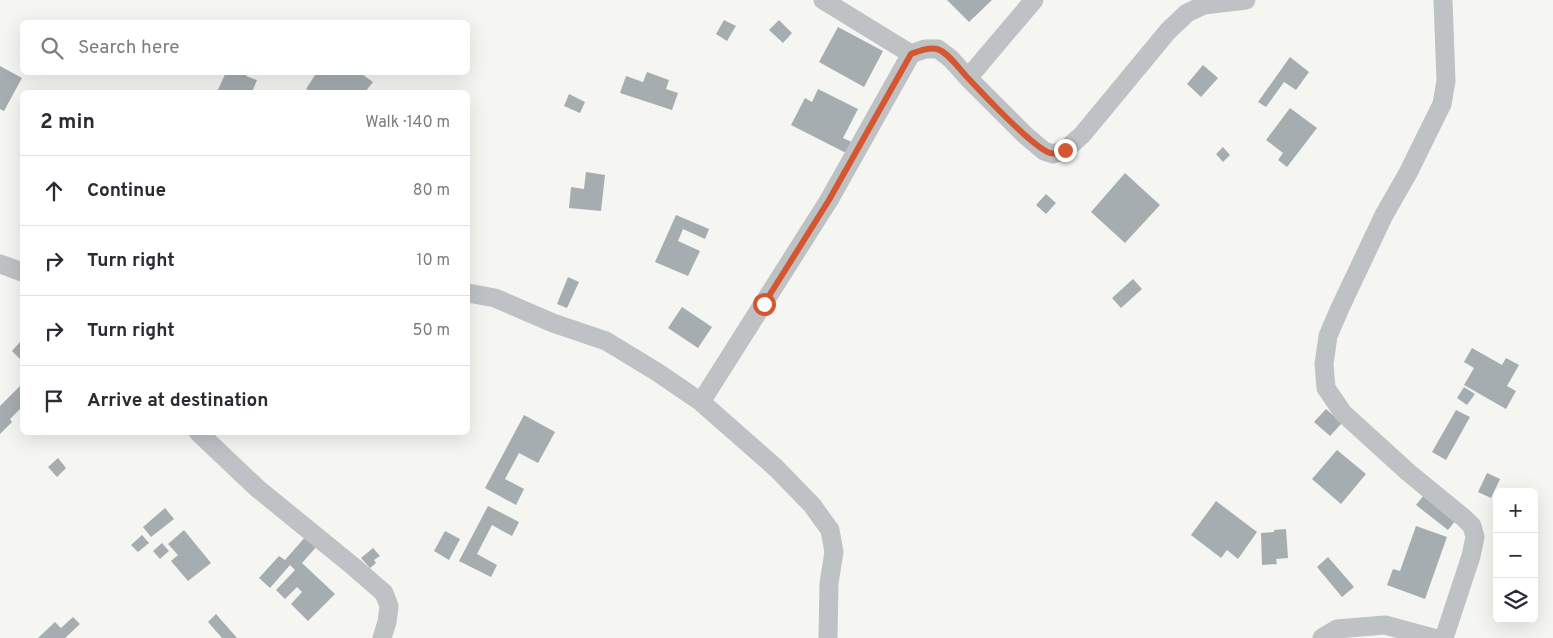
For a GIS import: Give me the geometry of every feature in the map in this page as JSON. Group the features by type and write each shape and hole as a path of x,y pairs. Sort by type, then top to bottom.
{"street":[{"path":"823,0 911,54"},
{"path":"968,78 1034,0"},
{"path":"700,402 829,200 911,54 925,49 938,49 951,59 1025,135 1044,151 1053,154 1065,150 1082,135 1168,31 1187,13 1204,4 1246,0"},
{"path":"1443,0 1446,81 1442,104 1408,173 1384,215 1340,308 1328,336 1324,364 1326,388 1343,413 1409,474 1472,526 1475,537 1471,556 1444,638"},
{"path":"0,264 20,271"},
{"path":"470,293 496,298 553,323 606,341 657,372 700,402 776,468 812,505 830,530 834,552 829,583 828,638"},
{"path":"201,435 257,488 384,593 389,606 388,622 382,638"},
{"path":"1322,638 1337,629 1385,625 1432,638"}],"building":[{"path":"947,0 992,0 969,22"},
{"path":"724,20 736,26 727,41 716,34"},
{"path":"779,20 792,33 783,43 769,30"},
{"path":"838,27 883,51 864,87 819,62"},
{"path":"1290,57 1309,72 1296,90 1284,82 1266,107 1258,102"},
{"path":"1203,65 1218,78 1201,97 1187,84"},
{"path":"0,66 22,78 4,111 0,109"},
{"path":"647,72 669,80 666,89 678,93 672,110 620,93 626,76 643,82"},
{"path":"225,75 246,75 257,80 253,90 218,90"},
{"path":"315,75 363,75 373,82 367,90 306,89"},
{"path":"818,89 858,109 843,138 856,144 850,155 791,125 805,98 812,102"},
{"path":"569,94 585,102 580,113 564,106"},
{"path":"1290,108 1317,128 1287,167 1278,160 1283,153 1266,140"},
{"path":"1223,147 1230,155 1223,162 1216,154"},
{"path":"586,172 605,175 601,211 569,208 571,187 584,189"},
{"path":"1125,173 1160,205 1125,243 1091,212"},
{"path":"1046,194 1056,203 1046,214 1036,205"},
{"path":"676,215 709,229 705,239 683,229 678,241 700,251 688,276 655,262"},
{"path":"568,277 579,282 567,308 557,304"},
{"path":"1133,279 1142,289 1121,308 1112,298"},
{"path":"682,307 712,327 698,348 668,328"},
{"path":"20,342 20,359 12,351"},
{"path":"1472,348 1502,365 1506,358 1519,365 1507,386 1516,391 1506,409 1464,385 1474,368 1464,362"},
{"path":"20,386 20,409 10,419 12,422 0,434 0,406"},
{"path":"1464,387 1475,394 1467,405 1457,398"},
{"path":"1326,409 1342,423 1330,436 1314,422"},
{"path":"1456,410 1470,417 1446,460 1432,452"},
{"path":"524,415 555,432 538,463 519,453 505,479 524,489 516,505 485,488"},
{"path":"1337,450 1366,474 1341,504 1312,479"},
{"path":"58,458 66,468 57,477 48,467"},
{"path":"1487,473 1500,479 1496,488 1493,488 1491,498 1478,492"},
{"path":"1428,490 1459,516 1448,530 1416,505"},
{"path":"1216,501 1257,532 1238,559 1227,550 1221,558 1191,535"},
{"path":"488,506 519,522 512,536 492,525 477,554 497,565 491,577 459,561"},
{"path":"165,508 174,519 151,537 143,527"},
{"path":"1416,526 1447,537 1425,599 1387,585 1393,569 1400,571"},
{"path":"1286,529 1288,558 1276,559 1277,564 1262,565 1261,533"},
{"path":"184,530 211,563 188,581 171,561 178,555 168,544"},
{"path":"445,531 460,539 449,560 434,551"},
{"path":"142,535 149,543 138,552 131,545"},
{"path":"307,535 318,545 302,563 335,594 308,621 291,604 302,592 297,587 285,599 276,590 295,570 290,565 270,588 259,578 279,556 285,560"},
{"path":"162,543 169,551 160,559 153,551"},
{"path":"373,548 380,556 374,560 376,563 370,568 361,558"},
{"path":"1328,557 1354,587 1342,597 1317,567"},
{"path":"216,614 237,638 222,638 208,622"},
{"path":"73,617 80,624 65,638 38,638 55,622 61,628"}],"route":[{"path":"764,304 829,200 911,54 925,49 938,49 951,59 1025,135 1044,151 1053,154 1065,150"}]}
